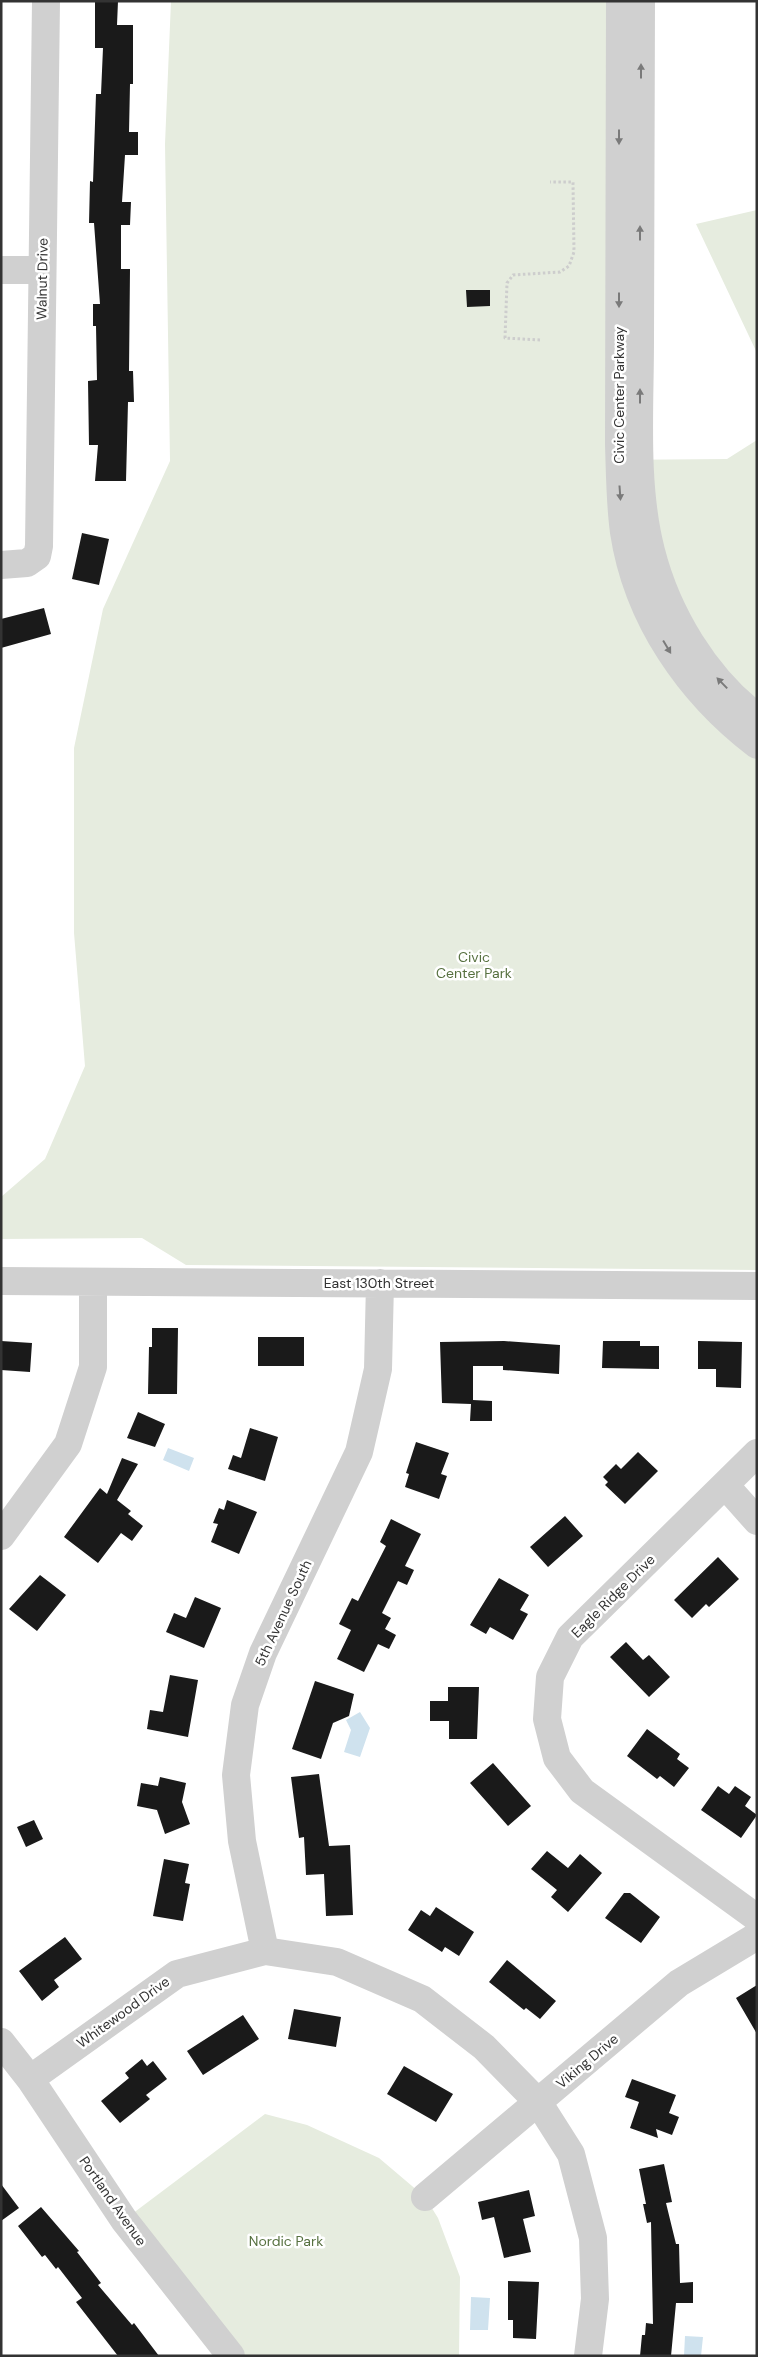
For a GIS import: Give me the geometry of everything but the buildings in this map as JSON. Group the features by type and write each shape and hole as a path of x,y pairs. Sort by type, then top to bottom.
{"street":[{"name":"Walnut Drive","path":"1,565 27,563 37,556 39,546 46,1"},
{"name":"Civic Center Parkway","path":"620,1 619,444 620,487 625,534 636,579 667,647 697,688 736,729 757,745"},
{"name":"Civic Center Parkway","path":"641,1 640,444 647,530 666,594 686,636 714,674 757,717"},
{"path":"1,270 42,270"},
{"name":"East 130th Street","path":"1,1281 757,1286"},
{"path":"1,1536 68,1444 94,1367 93,1282"},
{"name":"5th Avenue South","path":"265,1951 242,1841 236,1775 245,1705 263,1653 359,1452 378,1369 380,1284"},
{"name":"Eagle Ridge Drive","path":"757,1453 570,1638 550,1677 546,1719 557,1758 582,1791 757,1918"},
{"path":"725,1485 757,1521"},
{"name":"Viking Drive","path":"425,2197 679,1983 757,1936"},
{"name":"Whitewood Drive","path":"30,2079 177,1974 265,1951 337,1962 422,1999 484,2048 538,2102 571,2154 593,2238 595,2299 588,2356"},
{"name":"Portland Avenue","path":"1,2042 30,2079 124,2220 231,2356"}],"path":[{"path":"540,340 505,338 507,283 513,275 560,272 569,266 574,252 573,182 550,182"}],"green space":[{"name":"Civic Center Park","path":"171,1 608,1 608,460 727,459 757,440 757,1270 186,1265 142,1238 1,1239 1,1197 45,1159 85,1066 74,933 74,748 103,609 170,461 165,144"},
{"path":"757,210 757,353 696,224"},
{"name":"Nordic Park","path":"265,2114 307,2125 379,2158 425,2197 438,2218 460,2277 459,2356 231,2356 124,2220"}],"water":[{"path":"168,1448 194,1458 189,1471 163,1460"},
{"path":"360,1712 370,1728 360,1757 344,1752 351,1730 346,1720"},
{"path":"471,2297 490,2298 488,2330 470,2330"},
{"path":"685,2336 703,2337 701,2356 684,2356"}]}
